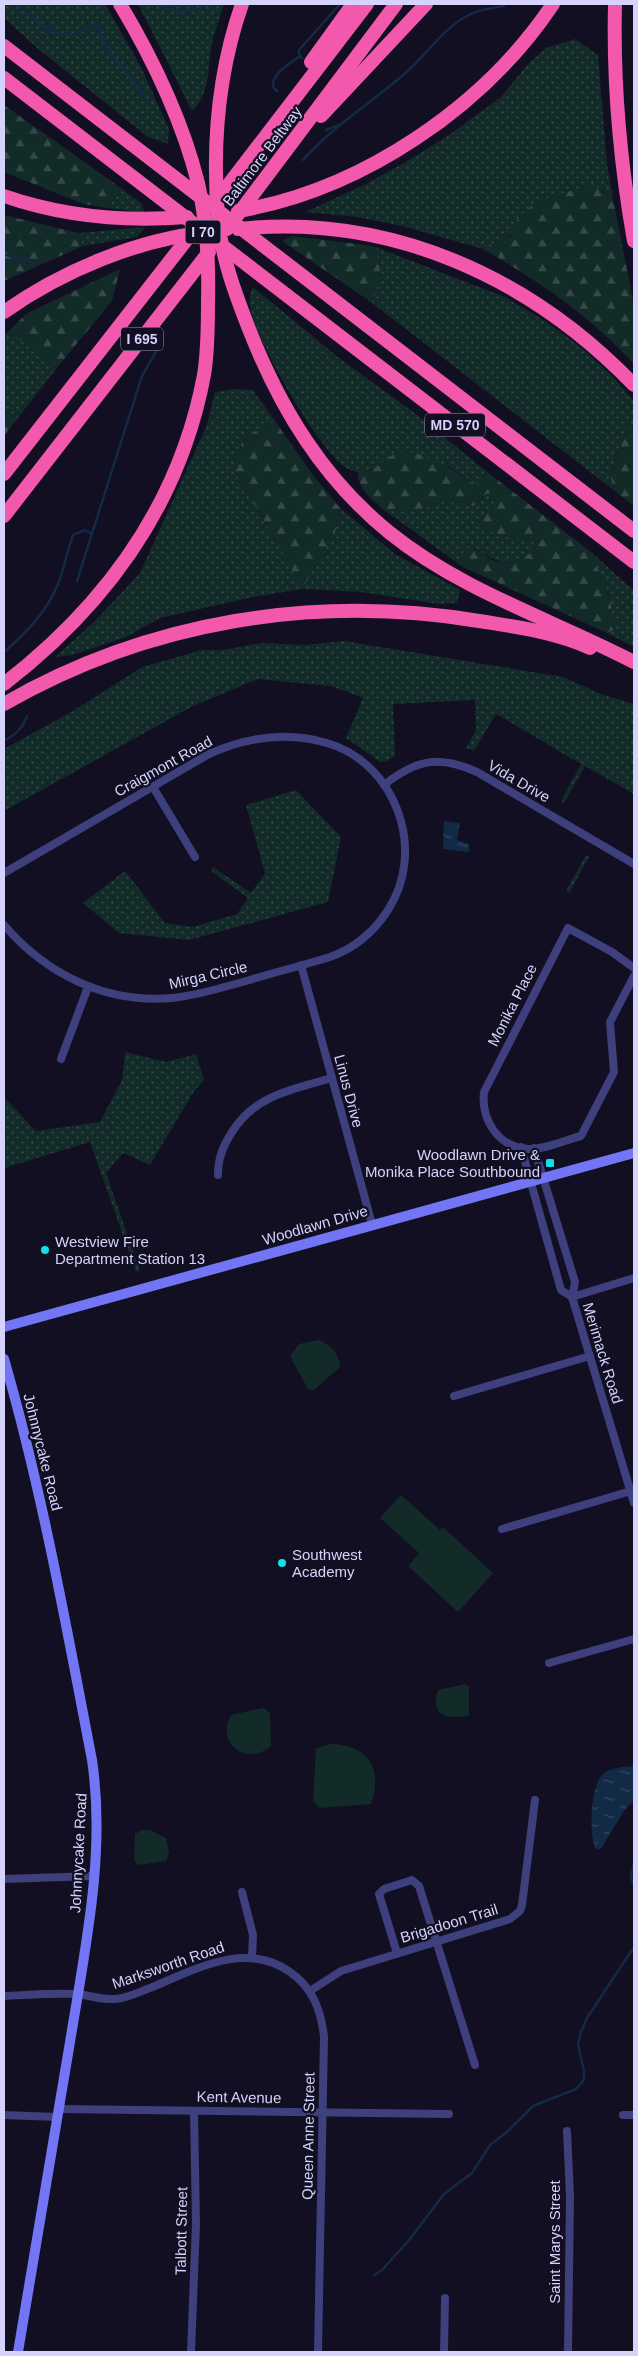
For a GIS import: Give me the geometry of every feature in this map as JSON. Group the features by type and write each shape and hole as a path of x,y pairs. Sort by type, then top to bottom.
{"highway":[{"path":"4,684 59,639 86,610 114,575 153,517 169,486 195,411 204,374 208,278 206,224 198,184 186,141 166,88 120,4"},
{"path":"242,4 227,52 219,97 216,156 218,218 225,260 236,298 260,359 294,425 336,479 390,532 433,563 468,583 634,662"},
{"path":"213,206 353,4"},
{"name":"Baltimore Beltway","path":"4,474 213,206 367,4"},
{"name":"Baltimore Beltway","path":"4,516 280,161 396,4"},
{"path":"280,161 426,4"},
{"path":"4,196 47,208 79,214 158,220 250,209 327,185 407,145 449,116 512,57 553,4"},
{"path":"615,4 614,51 620,157 634,241"},
{"name":"I 70","path":"4,46 291,268"},
{"name":"I 70","path":"4,78 276,288"},
{"path":"4,312 43,287 114,254 204,232 264,226 306,226 375,237 459,262 491,277 546,309 595,346 634,385"},
{"name":"MD 570","path":"291,268 634,531"},
{"name":"MD 570","path":"276,288 634,562"},
{"path":"4,704 67,672 134,644 210,624 299,612 343,610 450,616 540,632 584,645 634,667"}],"main road":[{"name":"Woodlawn Drive","path":"4,1327 634,1153"},
{"name":"Johnnycake Road","path":"4,1359 40,1499 92,1760 96,1790 94,1876 86,1943 18,2352"}],"street":[{"name":"Craigmont Road","path":"4,873 226,747 264,737 286,736 329,743 346,752 367,767 384,785 399,814 407,848 406,864 398,892 391,906 371,932"},
{"name":"Vida Drive","path":"384,785 398,774 421,763 433,761 462,765 634,864"},
{"path":"153,787 195,857"},
{"name":"Mirga Circle","path":"4,925 27,950 65,977 88,987 125,996 170,998 191,996 301,966 346,951 371,932"},
{"name":"Monika Place","path":"528,1148 502,1140 492,1129 484,1111 484,1092 568,928 612,952 634,968"},
{"name":"Linus Drive","path":"301,966 372,1224"},
{"path":"528,1148 581,1136 614,1072 610,1022 634,976"},
{"path":"61,1059 88,987"},
{"path":"218,1175 219,1158 226,1142 242,1117 277,1093 332,1078"},
{"name":"Merimack Road","path":"528,1148 543,1178 575,1282 572,1296 634,1503"},
{"name":"Merimack Road","path":"528,1148 530,1182 562,1290 572,1296"},
{"path":"572,1296 634,1278"},
{"path":"454,1396 590,1356"},
{"path":"502,1530 631,1492"},
{"path":"549,1663 634,1638"},
{"name":"Brigadoon Trail","path":"310,1991 341,1971 510,1919 520,1911 534,1800"},
{"path":"4,1879 94,1876"},
{"path":"397,1953 379,1894 384,1889 408,1880 416,1882 419,1886 438,1941 475,2065"},
{"path":"242,1892 253,1935 252,1958"},
{"name":"Marksworth Road","path":"4,1996 78,1994 114,2000 220,1960 236,1957 252,1958"},
{"name":"Queen Anne Street","path":"252,1958 267,1961 286,1969 301,1981 317,2002 324,2037 318,2352"},
{"name":"Kent Avenue","path":"4,2115 194,2111 449,2114"},
{"name":"Talbott Street","path":"191,2352 196,2224 194,2111"},
{"path":"622,2115 634,2116"},
{"name":"Saint Marys Street","path":"567,2131 570,2196 568,2352"},
{"path":"444,2352 445,2298"}],"green space":[{"path":"4,4 105,4 141,67 169,129 168,144 148,137 37,48 4,18"},
{"path":"138,4 224,4 212,43 205,90 192,111"},
{"path":"575,39 598,55 607,164 613,199 602,190 483,249 406,227 358,217 305,212 366,184 449,135 501,97 527,65 546,48"},
{"path":"4,105 121,188 108,208 83,204 4,172"},
{"path":"594,185 613,199 634,305 634,364 617,346 563,300 483,249 498,240 512,236 515,224 522,214 543,200"},
{"path":"121,188 141,203 145,213 108,208"},
{"path":"4,215 78,233 83,246 4,281"},
{"path":"146,227 137,237 83,246 78,233"},
{"path":"292,236 373,246 380,274 371,302 282,241"},
{"path":"373,246 505,297 545,321 581,347 614,378 634,401 634,425 629,424 610,474 616,492 371,302 380,274"},
{"path":"120,269 112,301 56,369 9,331 26,314"},
{"path":"253,287 339,358 412,411 486,471 482,481 474,484 448,466 387,458 375,468 356,472 338,461 307,421 263,342 250,305"},
{"path":"9,331 56,369 17,419 4,410 4,335"},
{"path":"235,389 253,390 275,421 244,437 233,469 277,542 335,533 340,508 395,554 460,590 457,603 439,604 361,592 303,589 253,597 160,618 126,637 73,655 55,657 94,622 140,573 207,425 215,392"},
{"path":"4,410 17,419 4,436"},
{"path":"275,421 310,471 340,508 335,533 302,589 277,542 233,469 244,437"},
{"path":"629,424 634,425 634,506 616,492 610,475"},
{"path":"403,451 432,459 474,484 482,481 486,471 591,552 611,601 613,630 607,633 463,567 460,557 466,548 476,550 497,562 503,563 520,559 535,550 534,542 524,538 507,537 482,529 481,521 496,499 495,493 486,494 473,506 459,502 440,502 418,510 384,510 370,498 363,488 358,477 358,471 371,470 387,458"},
{"path":"496,493 496,499 481,521 507,537 524,538 534,542 535,550 511,562 498,561 475,548 460,557 463,567 384,510 418,510 440,502 459,502 473,506 487,494"},
{"path":"591,552 634,591 634,647 607,633 613,629 611,601"},
{"path":"344,641 563,677 601,694 634,704 634,794 585,766 564,803 561,801 581,764 496,714 474,751 466,748 476,730 475,700 393,704 395,756 387,761 380,762 346,738 363,698 331,686 258,679 193,706 4,811 4,749 73,711 142,667 202,650 223,650 262,643 304,645"},
{"path":"296,790 341,837 328,902 189,940 119,933 83,903 125,871 165,923 193,927 237,914 248,898 211,871 213,867 251,893 265,873 246,805"},
{"path":"586,855 589,857 569,893 566,891"},
{"path":"125,1052 166,1062 196,1054 204,1080 193,1093 150,1165 123,1153 106,1173 140,1271 136,1272 90,1142 4,1168 4,1097 36,1131 100,1122 122,1080"},
{"path":"319,1340 334,1350 340,1367 314,1390 308,1389 290,1356 299,1344"},
{"path":"401,1495 440,1530 443,1527 493,1573 458,1612 408,1566 419,1553 380,1518"},
{"path":"465,1684 469,1687 469,1715 454,1717 442,1714 436,1705 438,1690"},
{"path":"263,1708 270,1713 271,1746 262,1752 252,1754 236,1749 230,1743 227,1735 227,1725 231,1715"},
{"path":"329,1744 353,1748 369,1760 375,1779 371,1804 320,1808 313,1801 316,1749"},
{"path":"142,1830 150,1830 166,1838 169,1853 166,1861 138,1865 134,1860 135,1834"}],"water":[{"path":"444,821 460,823 457,840 469,844 469,852 443,849"},
{"path":"634,1766 634,1800 624,1811 600,1850 595,1848 592,1832 592,1809 593,1798 599,1779 604,1773 611,1770"}],"waterway":[{"path":"17,4 43,26 59,34 75,34 96,24 107,49 146,97"},
{"path":"157,4 182,12 202,8 208,4"},
{"path":"302,58 299,50 340,4"},
{"path":"303,160 328,135 398,80 451,27 476,12 504,6"},
{"path":"277,91 273,87 275,77 282,69 300,56"},
{"path":"326,130 339,125"},
{"path":"4,254 30,262"},
{"path":"77,581 142,376 161,343"},
{"path":"4,652 38,618 51,598 61,576 73,535 85,530 92,534"},
{"path":"4,741 18,731 27,716"},
{"path":"634,1864 631,1877 634,1886"},
{"path":"375,2275 383,2269 410,2239 444,2194 472,2173 490,2145 507,2132 533,2106 576,2089 584,2080 578,2044 581,2032 587,2018 634,1947"}],"place":[{"name":"Woodlawn Drive & Monika Place Southbound","path":"550,1163"},
{"name":"Westview Fire Department Station 13","path":"45,1250"},
{"name":"Southwest Academy","path":"282,1563"}]}
